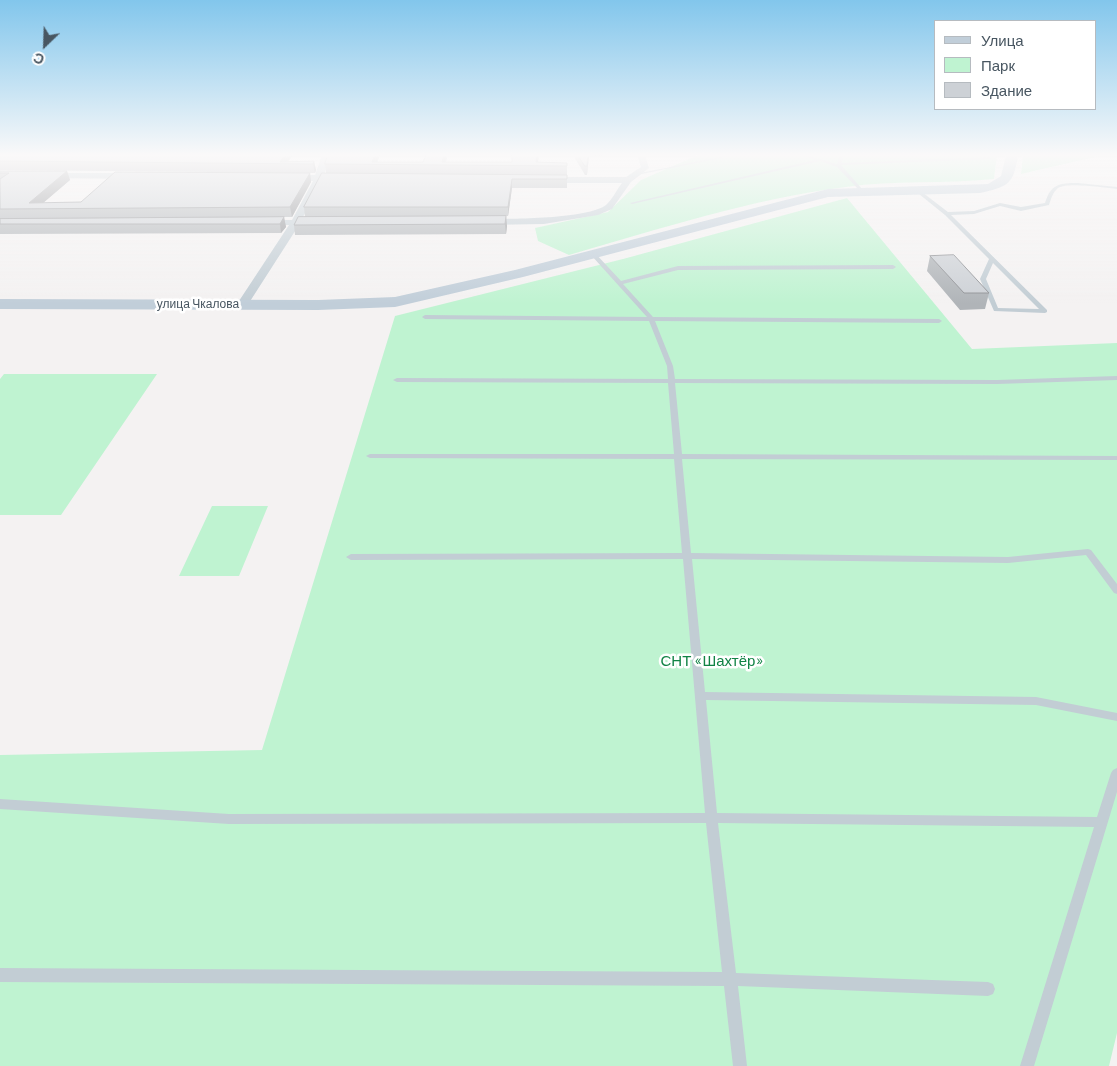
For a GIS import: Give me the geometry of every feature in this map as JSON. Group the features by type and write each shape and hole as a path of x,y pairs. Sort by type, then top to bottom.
{"main road":[{"name":"улица Чкалова","path":"0,304 353,305 395,302 593,254 783,205"}],"street":[{"path":"242,304 296,222 305,205"},
{"path":"474,222 544,222 596,213 611,205"},
{"path":"247,223 326,222"}],"lane":[{"path":"935,205 947,214 1012,278 1044,311 996,310 984,279 992,259"},
{"path":"947,214 974,212 998,205"},
{"path":"1003,205 1021,209 1043,205"},
{"path":"593,254 651,318 670,366 711,818 740,1066"},
{"path":"619,282 678,268 893,267"},
{"path":"425,317 939,321"},
{"path":"397,380 997,382 1117,378"},
{"path":"370,456 1117,458"},
{"path":"351,557 687,556 1008,560 1088,552 1117,591"},
{"path":"700,696 1036,701 1117,717"},
{"path":"1026,1066 1117,773"},
{"path":"0,804 229,819 711,818 1101,822"},
{"path":"0,975 730,979 988,988"}],"green space":[{"path":"615,205 751,205 569,255 538,241 535,228 608,212"},
{"name":"СНТ «Шахтёр»","path":"822,205 853,205 972,349 1117,343 1117,1033 1109,1066 0,1066 0,755 262,750 395,316 623,259"},
{"path":"4,374 157,374 61,515 0,515 0,379"},
{"path":"212,506 268,506 239,576 179,576"}],"building":[{"path":"0,205 291,205 290,207 0,209"},
{"path":"305,205 508,205 508,207 304,207"},
{"path":"506,216 505,224 294,225 298,217"},
{"path":"284,217 280,224 0,224 0,219"},
{"path":"954,255 989,293 964,293 930,256"}]}
